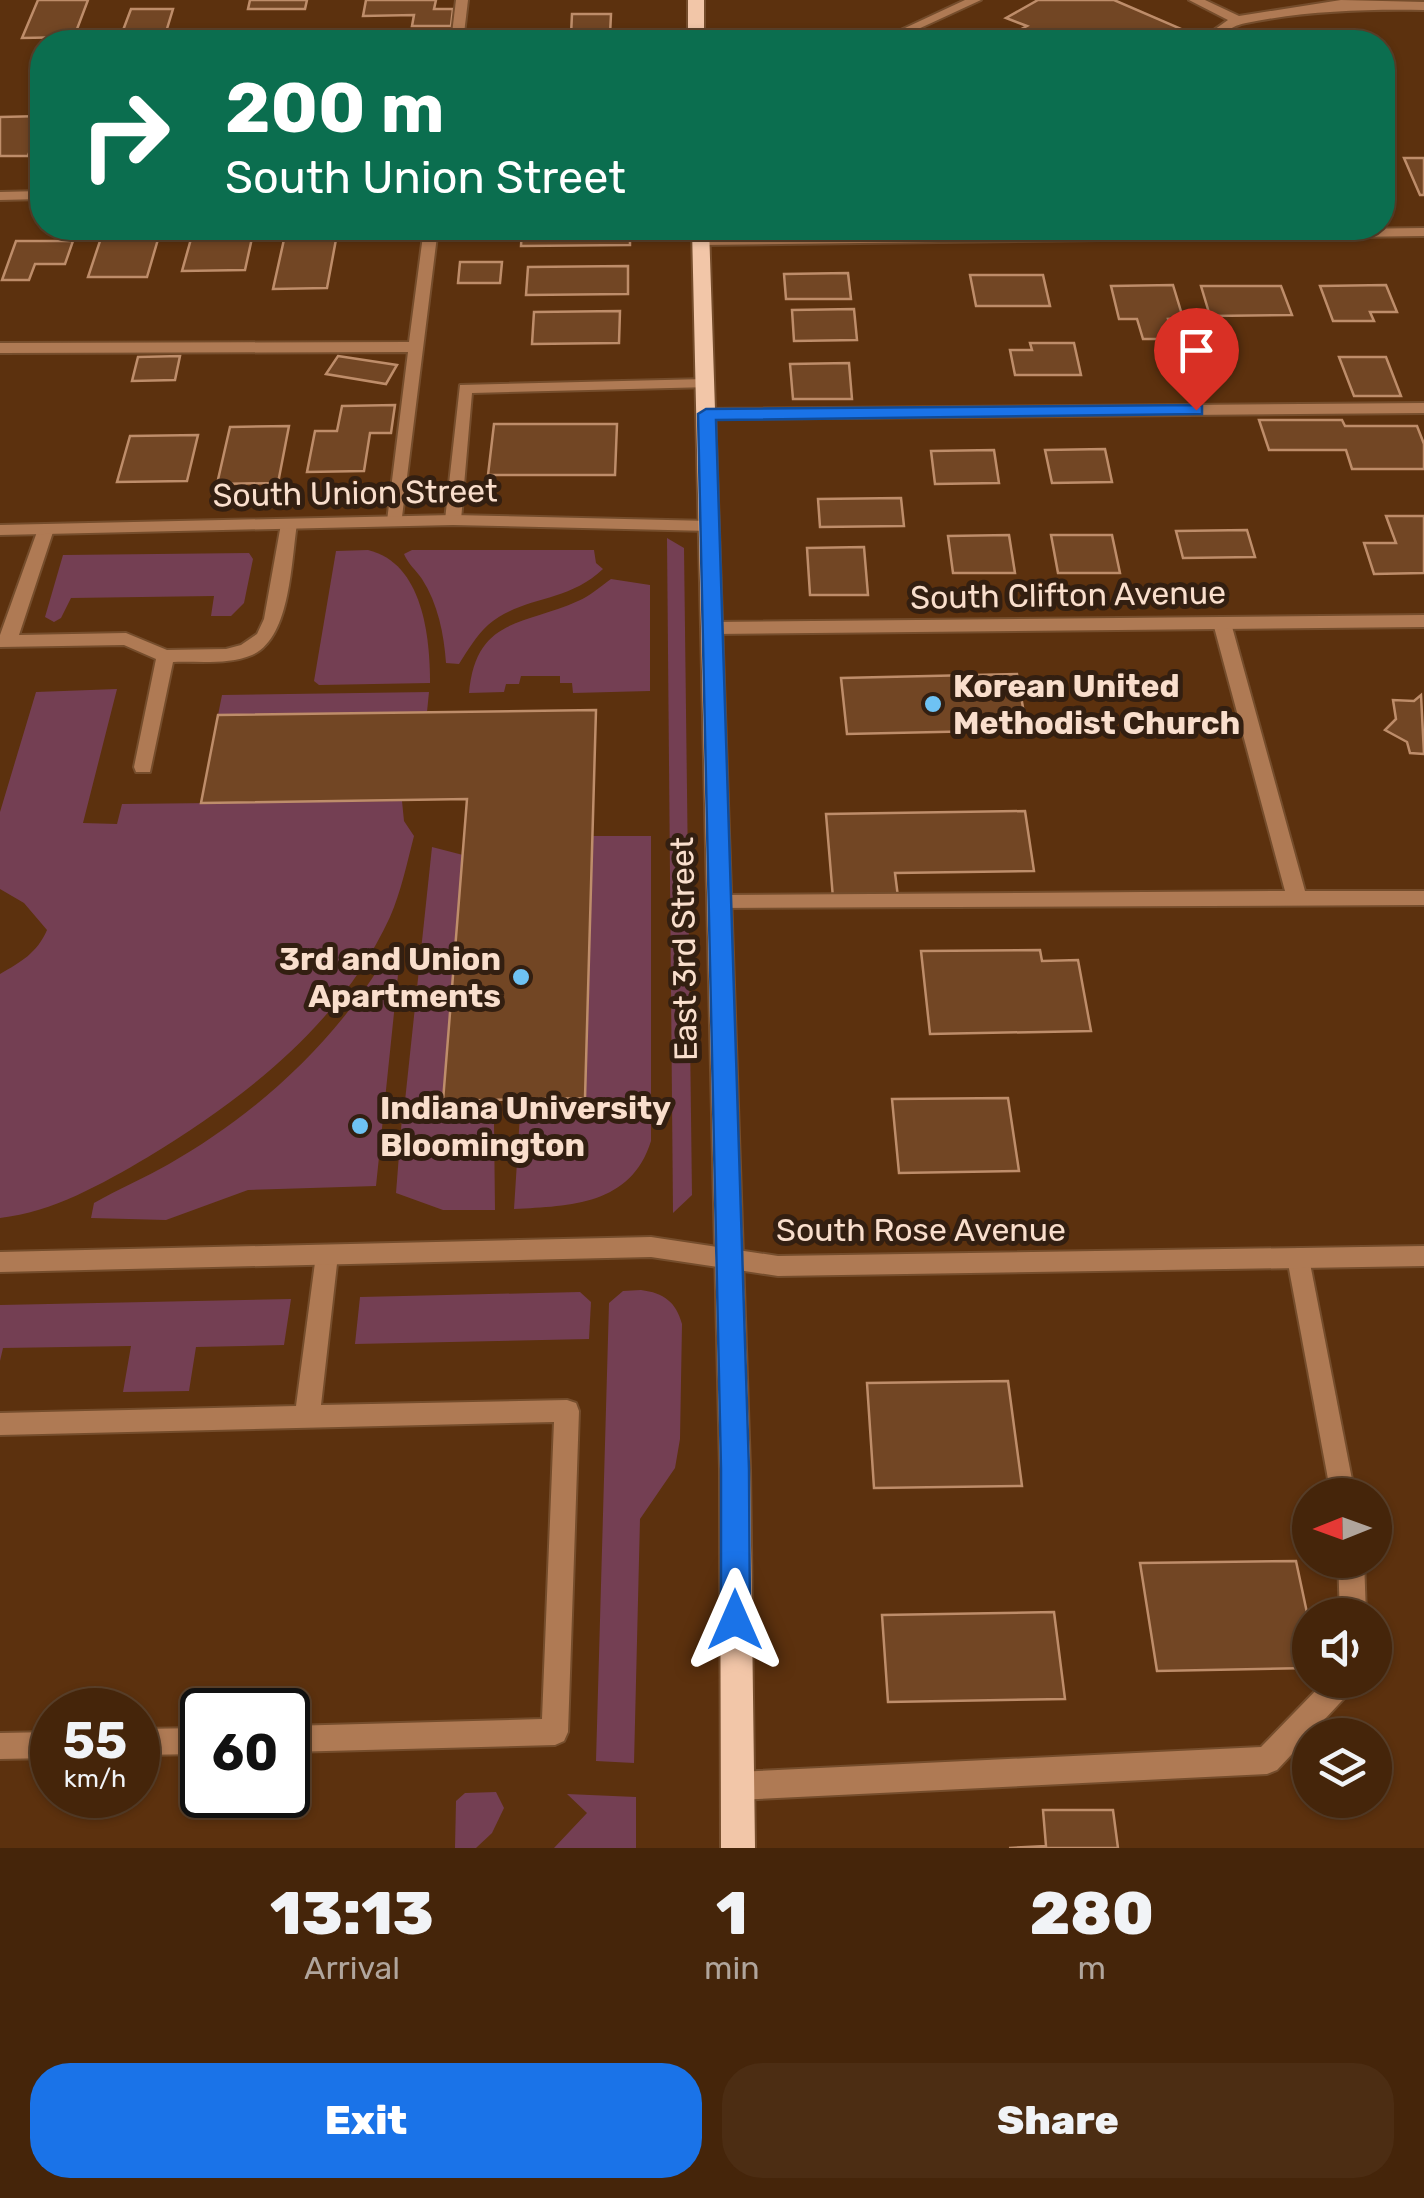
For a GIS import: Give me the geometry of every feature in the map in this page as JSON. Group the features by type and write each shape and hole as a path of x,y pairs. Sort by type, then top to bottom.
{"main road":[{"path":"696,0 696,30"},
{"name":"East 3rd Street","path":"701,240 730,1260 738,1848"}],"street":[{"path":"458,30 462,0"},
{"path":"908,30 975,0"},
{"path":"1194,0 1236,20"},
{"path":"1221,30 1236,20 1348,2 1424,6"},
{"path":"0,196 30,195"},
{"path":"1395,236 1422,236"},
{"path":"395,522 430,240"},
{"path":"0,348 415,347"},
{"path":"453,520 466,388 706,384"},
{"path":"706,414 1424,408"},
{"name":"South Union Street","path":"0,530 453,520 710,526"},
{"path":"46,528 4,641 126,638 165,656 226,655 247,650 264,638 274,618 289,524"},
{"name":"South Clifton Avenue","path":"713,628 1424,621"},
{"path":"1222,623 1296,899"},
{"path":"144,767 165,656"},
{"path":"721,903 1424,898"},
{"name":"South Rose Avenue","path":"0,1262 651,1247 778,1266 1424,1256"},
{"path":"307,1418 327,1254"},
{"path":"1298,1258 1340,1478"},
{"path":"0,1424 567,1411 555,1732 310,1738"},
{"path":"736,1786 1267,1760 1327,1698"},
{"path":"0,1746 30,1745"}],"shaded area":[{"path":"667,538 684,548 692,1195 673,1213"},
{"path":"368,550 401,570 412,586 425,624 430,683 319,685 314,681 336,551"},
{"path":"412,550 594,550 596,563 603,569 574,588 501,615 480,634 459,664 446,663 442,630 432,599 404,554"},
{"path":"249,553 253,559 244,603 231,616 211,616 214,596 71,598 61,618 54,622 45,617 63,555"},
{"path":"611,579 650,585 650,691 573,693 572,683 560,683 560,676 521,676 519,684 506,684 504,692 469,693 473,668 492,637 521,621 582,599"},
{"path":"117,689 83,823 117,824 122,804 402,801 404,821 414,836 394,907 370,956 345,991 287,1055 220,1110 131,1167 58,1203 0,1218 0,974 33,951 47,930 24,903 0,889 0,812 36,692"},
{"path":"429,692 427,712 218,715 222,695"},
{"path":"592,836 651,836 651,1141 642,1162 614,1190 577,1203 514,1209 521,1099 585,1098"},
{"path":"432,847 463,855 443,1101 405,1101"},
{"path":"399,965 376,1186 248,1190 166,1220 91,1218 94,1203 200,1145 287,1078 337,1025 380,966"},
{"path":"409,1112 448,1112 448,1121 494,1123 495,1210 443,1210 396,1193 402,1117"},
{"path":"641,1290 668,1300 682,1324 680,1439 675,1468 640,1519 634,1763 596,1761 609,1303 623,1291"},
{"path":"580,1292 591,1302 589,1339 355,1344 360,1297"},
{"path":"291,1299 284,1345 196,1347 189,1391 123,1392 131,1346 3,1348 0,1361 0,1305"},
{"path":"496,1792 504,1808 492,1833 476,1848 455,1848 456,1801 465,1793"},
{"path":"567,1794 636,1797 636,1848 554,1848 587,1813"}],"building":[{"path":"38,0 88,0 77,30 30,30 30,38 22,38"},
{"path":"250,0 307,0 305,9 248,9"},
{"path":"366,0 436,0 434,9 453,9 451,26 412,26 414,15 363,16"},
{"path":"1038,0 1114,0 1184,30 1020,30 1027,26 1006,18"},
{"path":"131,9 173,9 167,30 123,30"},
{"path":"572,14 611,14 610,30 571,30"},
{"path":"30,116 28,156 0,156 0,117"},
{"path":"1404,158 1424,158 1424,195 1420,195"},
{"path":"100,240 158,240 147,277 88,277"},
{"path":"191,240 252,240 245,270 182,271"},
{"path":"284,240 336,240 327,288 273,289"},
{"path":"521,240 630,240 630,245 521,246"},
{"path":"16,241 73,241 65,264 35,264 29,280 2,280"},
{"path":"460,262 502,262 500,283 458,283"},
{"path":"628,266 628,294 526,295 528,267"},
{"path":"848,273 851,299 786,299 784,274"},
{"path":"970,275 1043,275 1050,306 976,306"},
{"path":"1173,285 1183,318 1168,319 1174,339 1143,339 1137,319 1119,319 1111,286"},
{"path":"1386,285 1397,312 1370,312 1374,321 1333,321 1320,286"},
{"path":"1201,286 1281,286 1292,315 1210,316"},
{"path":"854,309 857,340 794,341 792,310"},
{"path":"620,311 619,343 532,344 534,312"},
{"path":"1030,343 1074,343 1081,375 1015,375 1010,350 1032,350"},
{"path":"180,356 175,380 132,381 138,357"},
{"path":"338,356 397,365 386,384 326,374"},
{"path":"1339,357 1386,357 1401,396 1354,396"},
{"path":"849,363 852,399 793,399 790,364"},
{"path":"395,405 391,433 370,433 364,471 307,472 315,431 337,431 342,406"},
{"path":"1259,420 1342,420 1345,426 1417,426 1424,444 1424,469 1352,469 1346,450 1269,450"},
{"path":"494,424 617,424 615,475 488,475"},
{"path":"289,426 278,483 217,484 230,427"},
{"path":"198,435 187,481 117,482 130,436"},
{"path":"1105,449 1112,482 1052,483 1045,450"},
{"path":"994,450 999,483 935,484 931,451"},
{"path":"901,498 904,526 820,527 818,499"},
{"path":"1386,516 1424,516 1424,573 1374,574 1364,543 1396,543"},
{"path":"1247,530 1255,557 1183,558 1176,531"},
{"path":"1009,535 1015,573 953,573 948,536"},
{"path":"1051,535 1112,535 1120,573 1058,573"},
{"path":"864,547 868,595 810,595 807,548"},
{"name":"Korean United Methodist Church","path":"1017,674 1027,730 847,734 841,678"},
{"path":"1421,695 1424,754 1410,753 1407,742 1385,730 1396,719 1393,700 1414,701"},
{"name":"3rd and Union Apartments","path":"596,710 585,1098 443,1101 467,799 201,803 218,715"},
{"path":"1025,811 1034,871 895,873 898,897 833,898 826,814"},
{"path":"1040,950 1042,961 1078,960 1091,1031 930,1034 921,951"},
{"path":"1008,1098 1019,1171 899,1173 892,1099"},
{"path":"1008,1381 1022,1486 874,1488 867,1383"},
{"path":"1292,1561 1292,1578 1300,1578 1304,1598 1292,1598 1292,1668 1157,1671 1140,1563"},
{"path":"1054,1612 1065,1699 888,1702 882,1615"},
{"path":"1043,1810 1113,1810 1118,1848 1009,1848 1046,1846"}],"place":[{"name":"Korean United Methodist Church","path":"933,704"},
{"name":"3rd and Union Apartments","path":"521,977"},
{"name":"Indiana University Bloomington","path":"360,1126"}],"route":[{"path":"735,1620 735,1469 706,414 1196,410"}]}
